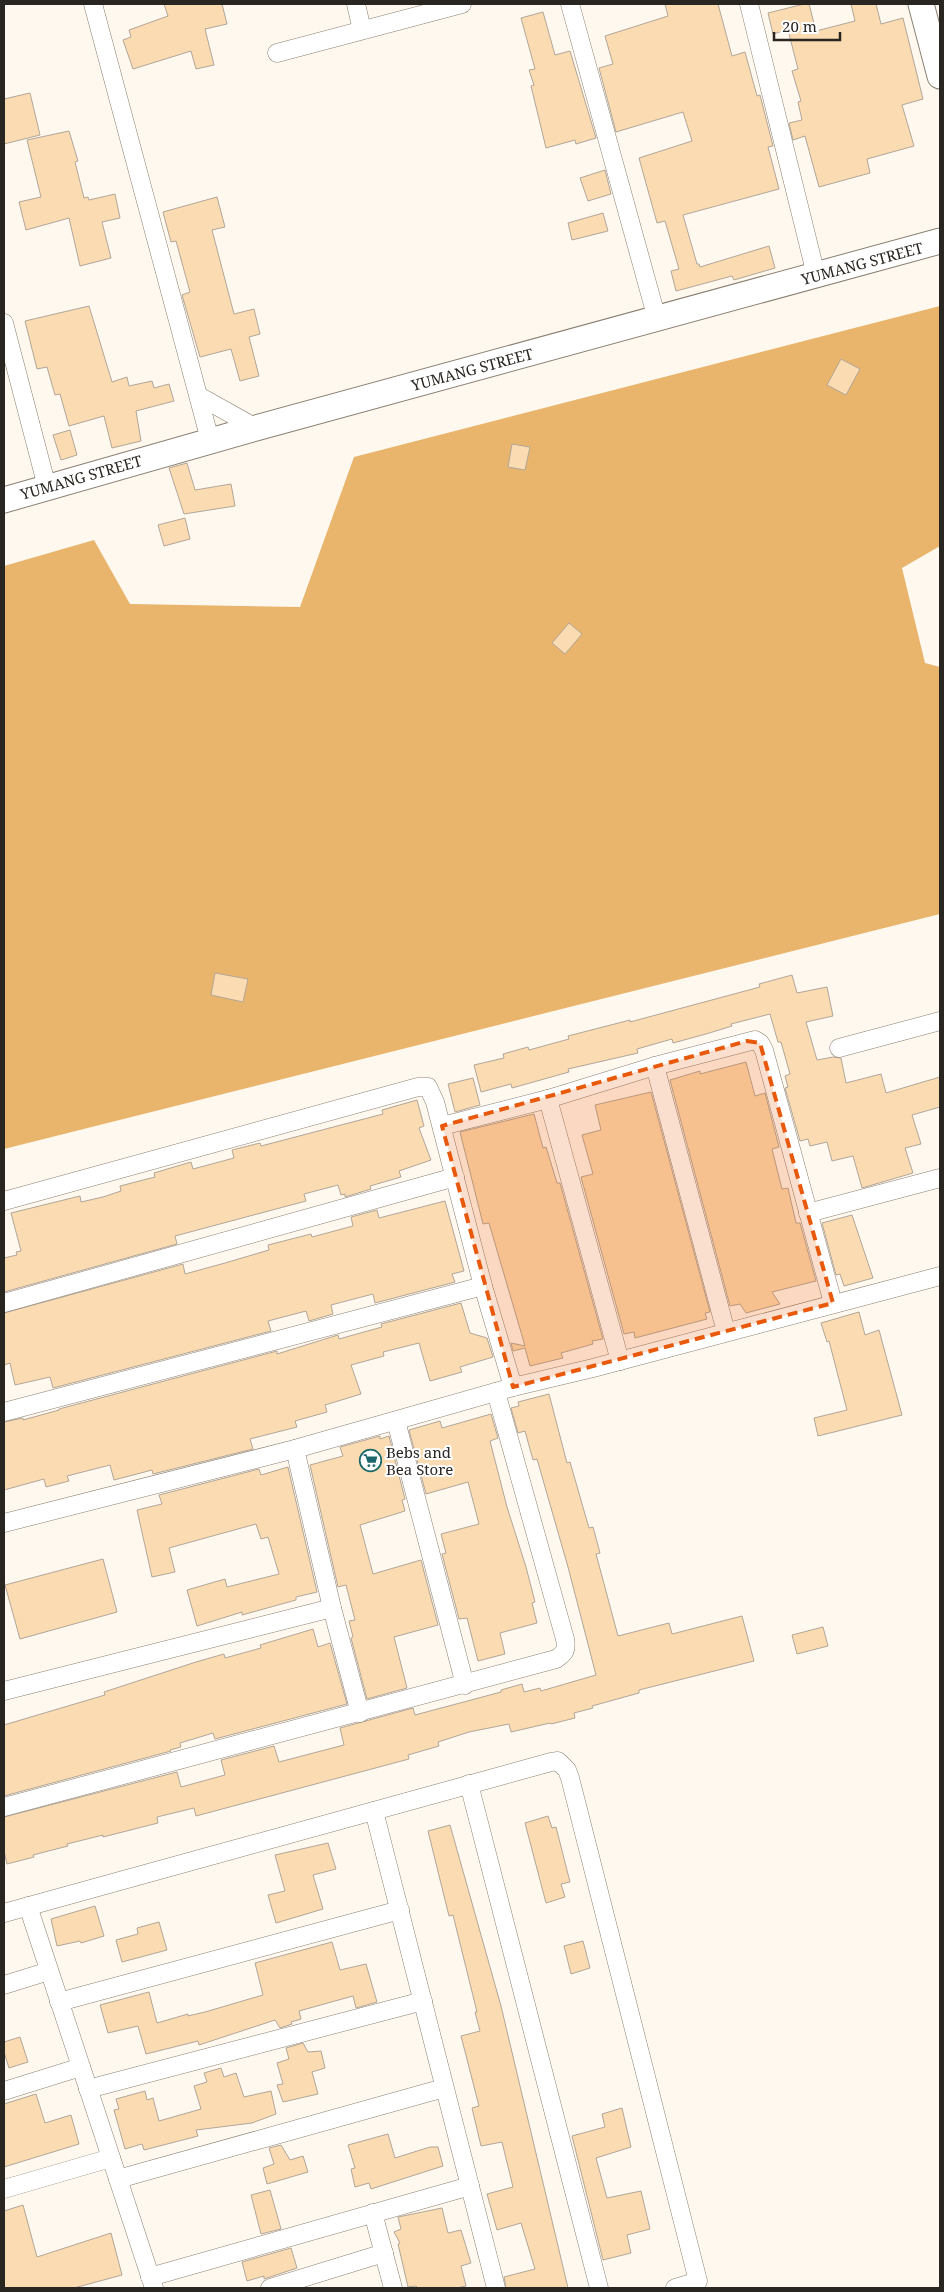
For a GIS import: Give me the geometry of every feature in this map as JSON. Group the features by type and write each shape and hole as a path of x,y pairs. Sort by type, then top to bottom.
{"main road":[{"path":"920,4 940,76"},
{"name":"YUMANG STREET","path":"4,500 210,440 940,241"}],"street":[{"path":"92,4 210,440"},
{"path":"356,4 362,30"},
{"path":"277,53 462,4"},
{"path":"570,4 657,319"},
{"path":"749,4 816,275"},
{"path":"4,322 46,488"},
{"path":"199,396 256,428"},
{"path":"839,1048 940,1021"},
{"path":"442,1126 548,1099 655,1066 755,1040 760,1043 833,1304"},
{"path":"655,1066 726,1332"},
{"path":"4,1201 418,1086 428,1087 433,1095 442,1126 483,1286 513,1386"},
{"path":"548,1099 620,1361"},
{"path":"4,1303 455,1176"},
{"path":"808,1213 940,1178"},
{"path":"4,1523 295,1449 513,1386 620,1361 940,1276"},
{"path":"4,1412 483,1286"},
{"path":"4,1807 465,1685 556,1659 564,1654 567,1649 496,1392"},
{"path":"396,1421 465,1685"},
{"path":"295,1449 332,1608 360,1713"},
{"path":"4,1691 332,1608"},
{"path":"4,1913 469,1784 551,1762 558,1762 568,1770 698,2281 675,2288"},
{"path":"469,1784 599,2288"},
{"path":"374,1810 496,2288"},
{"path":"28,1906 152,2283 373,2213 470,2186"},
{"path":"60,2002 400,1910"},
{"path":"4,1985 49,1971"},
{"path":"88,2089 423,2001"},
{"path":"4,2090 81,2067"},
{"path":"118,2179 444,2088"},
{"path":"4,2190 111,2158"},
{"path":"373,2213 394,2288"},
{"path":"270,2288 384,2253"}],"highlighted area":[{"path":"747,1041 760,1043 833,1303 513,1387 442,1126"}],"shaded area":[{"path":"940,306 940,546 902,568 925,663 940,667 940,914 4,1149 4,566 94,540 130,604 300,607 354,457"}],"building":[{"path":"164,4 222,4 227,24 205,29 214,65 196,69 191,51 133,69 123,40 131,37 129,30 168,16"},
{"path":"665,4 718,4 732,56 745,52 757,96 760,95 773,146 768,147 779,189 683,215 697,264 700,267 769,246 775,268 734,280 732,276 676,291 671,271 679,269 665,221 657,223 639,158 692,141 683,112 616,132 599,68 613,64 605,36 668,16"},
{"path":"809,4 816,31 855,21 851,4 876,4 881,24 903,18 923,99 902,105 914,146 867,159 870,173 819,187 805,136 793,140 789,123 802,120 798,102 801,101 792,71 798,69 788,30 773,34 768,13"},
{"path":"543,12 555,55 570,51 596,138 576,144 575,140 546,148 531,86 534,85 529,70 535,69 521,18"},
{"path":"30,93 40,135 4,144 4,99"},
{"path":"69,131 78,161 75,162 84,198 88,197 89,200 115,194 120,218 102,222 111,258 80,266 69,218 26,230 19,202 41,197 27,140"},
{"path":"605,170 611,194 588,201 580,178"},
{"path":"217,197 225,227 212,230 234,314 254,309 260,334 249,337 259,376 240,381 231,349 200,357 182,295 190,292 176,241 171,242 163,212"},
{"path":"603,213 608,231 572,240 568,223"},
{"path":"89,306 112,382 127,377 129,386 152,381 154,388 169,384 174,401 136,411 141,441 112,448 104,416 69,426 60,394 55,395 47,367 37,369 25,321"},
{"path":"841,359 860,369 846,395 827,385"},
{"path":"70,430 77,455 61,460 53,435"},
{"path":"512,444 530,447 525,470 508,467"},
{"path":"187,463 195,490 231,484 235,506 184,514 169,468"},
{"path":"185,518 190,539 164,546 158,525"},
{"path":"569,623 582,634 565,654 552,643"},
{"path":"215,973 248,979 243,1002 211,995"},
{"path":"792,975 797,993 827,987 833,1016 806,1022 817,1060 833,1057 841,1058 846,1083 881,1074 886,1093 940,1077 940,1107 912,1115 921,1144 905,1148 913,1173 862,1188 853,1156 832,1161 827,1142 810,1146 808,1139 800,1141 785,1088 788,1087 785,1076 790,1074 781,1042 778,1042 770,1014 731,1024 732,1026 673,1043 672,1039 637,1049 638,1053 568,1069 569,1072 512,1088 511,1084 481,1092 474,1065 504,1058 503,1054 528,1047 529,1050 569,1039 568,1036 630,1020 630,1022 760,987 759,984"},
{"path":"746,1062 755,1096 765,1093 779,1147 772,1149 782,1189 788,1188 796,1223 800,1223 816,1281 772,1292 780,1304 746,1313 740,1304 730,1306 670,1080 700,1071 700,1074"},
{"path":"473,1078 480,1105 455,1112 448,1084"},
{"path":"651,1092 710,1312 705,1313 707,1319 635,1338 634,1332 624,1334 581,1177 593,1174 582,1135 601,1130 595,1105"},
{"path":"417,1100 424,1126 419,1128 431,1160 399,1171 401,1177 370,1186 371,1189 345,1197 345,1194 341,1195 338,1185 304,1194 306,1201 175,1236 177,1244 4,1292 4,1258 17,1255 16,1252 21,1251 11,1213 80,1196 81,1202 103,1197 121,1191 120,1186 155,1177 154,1173 191,1162 193,1169 234,1158 232,1150 260,1143 261,1146 383,1114 382,1110"},
{"path":"534,1114 543,1148 546,1147 557,1183 560,1183 603,1339 592,1341 593,1344 561,1353 563,1358 530,1366 525,1348 513,1351 511,1343 525,1346 489,1223 483,1224 460,1132"},
{"path":"445,1201 464,1271 452,1274 455,1282 375,1303 373,1294 331,1305 333,1314 309,1321 306,1311 268,1321 271,1331 53,1388 50,1377 15,1385 10,1363 4,1365 4,1313 183,1264 185,1274 225,1263 269,1250 268,1245 311,1234 312,1237 353,1226 351,1217 377,1210 379,1218"},
{"path":"852,1215 873,1278 844,1286 840,1274 836,1275 822,1223"},
{"path":"461,1303 470,1333 487,1338 493,1357 460,1367 462,1372 430,1381 419,1343 383,1352 384,1356 351,1365 361,1394 325,1405 327,1412 295,1421 297,1427 250,1439 253,1449 153,1474 152,1470 114,1480 110,1465 67,1476 69,1481 46,1487 44,1479 4,1490 4,1422 23,1418 23,1420 277,1351 277,1354 338,1335 339,1339 382,1327 381,1324"},
{"path":"859,1312 865,1335 879,1330 902,1415 818,1436 814,1418 847,1410 829,1341 827,1342 821,1323"},
{"path":"549,1394 567,1463 570,1462 589,1528 593,1527 600,1553 596,1554 618,1636 669,1623 672,1634 742,1616 754,1661 639,1690 639,1693 574,1713 575,1718 511,1732 509,1724 469,1732 438,1742 439,1746 408,1755 409,1759 196,1816 194,1808 157,1817 158,1823 67,1844 68,1846 7,1864 4,1851 4,1817 177,1772 181,1787 225,1775 221,1760 274,1746 279,1762 344,1745 340,1728 413,1708 415,1715 501,1692 501,1690 522,1684 524,1692 540,1688 541,1691 596,1675 537,1459 533,1460 525,1431 518,1433 511,1408 519,1406 518,1402"},
{"path":"491,1414 498,1438 490,1441 507,1507 526,1567 535,1602 532,1603 537,1623 500,1633 505,1654 478,1661 467,1618 459,1619 442,1554 446,1553 441,1534 479,1524 468,1482 426,1494 409,1430 440,1421 442,1428"},
{"path":"380,1436 380,1439 389,1436 405,1499 402,1500 405,1511 360,1525 373,1574 421,1560 438,1625 394,1637 407,1688 367,1699 351,1638 353,1637 349,1621 355,1620 346,1585 338,1587 310,1465 343,1456 340,1447"},
{"path":"288,1467 317,1592 296,1597 296,1600 242,1615 242,1612 197,1626 187,1590 225,1579 227,1587 279,1574 268,1537 261,1539 256,1524 169,1548 175,1572 152,1577 137,1510 162,1504 159,1495 259,1469 261,1475"},
{"path":"103,1559 117,1612 20,1639 5,1585"},
{"path":"823,1627 828,1646 797,1654 792,1635"},
{"path":"313,1629 318,1647 330,1643 347,1704 215,1739 213,1733 180,1743 181,1747 171,1751 4,1796 4,1725 105,1695 104,1692 196,1662 224,1654 225,1658 261,1648 260,1645"},
{"path":"548,1816 552,1828 556,1827 570,1882 561,1884 565,1897 546,1903 525,1823"},
{"path":"450,1825 501,2006 568,2288 506,2288 504,2277 535,2269 521,2223 497,2230 487,2194 513,2187 502,2142 481,2146 472,2108 479,2106 461,2036 480,2031 475,2012 477,2012 453,1915 449,1916 428,1831"},
{"path":"328,1843 336,1869 313,1875 323,1909 276,1923 268,1895 285,1891 275,1855"},
{"path":"95,1906 104,1936 81,1943 80,1941 57,1946 51,1919"},
{"path":"159,1922 167,1950 122,1962 116,1940 138,1934 137,1928"},
{"path":"583,1941 590,1968 571,1974 564,1946"},
{"path":"332,1942 340,1970 366,1964 377,2002 356,2008 353,1996 299,2011 301,2019 280,2028 275,2020 199,2045 198,2041 146,2054 138,2026 108,2033 100,2005 149,1992 157,2023 188,2014 188,2016 205,2012 263,1995 255,1963"},
{"path":"20,2037 28,2062 9,2068 4,2052 4,2042"},
{"path":"303,2043 308,2052 321,2051 325,2068 312,2072 318,2094 283,2102 277,2085 283,2084 277,2063 289,2059 286,2048"},
{"path":"221,2068 224,2077 236,2073 244,2097 271,2091 276,2114 252,2123 196,2130 198,2136 144,2150 142,2144 125,2149 114,2110 119,2109 116,2099 145,2091 147,2100 153,2098 159,2121 201,2109 194,2086 207,2082 204,2073"},
{"path":"36,2094 45,2123 71,2115 79,2144 4,2167 4,2104"},
{"path":"622,2108 631,2147 596,2158 607,2198 641,2191 650,2229 627,2235 631,2253 603,2260 572,2136 605,2127 602,2114"},
{"path":"388,2134 395,2158 430,2147 438,2147 443,2166 371,2189 369,2183 355,2187 351,2169 355,2168 348,2145"},
{"path":"281,2145 290,2160 303,2156 308,2172 267,2184 263,2168 274,2164 269,2148"},
{"path":"270,2190 281,2229 261,2234 251,2195"},
{"path":"23,2205 37,2257 111,2233 122,2275 74,2288 4,2288 4,2211"},
{"path":"442,2208 448,2233 461,2230 471,2263 461,2266 466,2286 457,2288 408,2287 398,2244 400,2243 394,2232 401,2229 398,2217"},
{"path":"291,2248 297,2268 264,2279 264,2276 247,2281 242,2262"}],"place":[{"name":"Bebs and Bea Store","path":"370,1461"}]}
